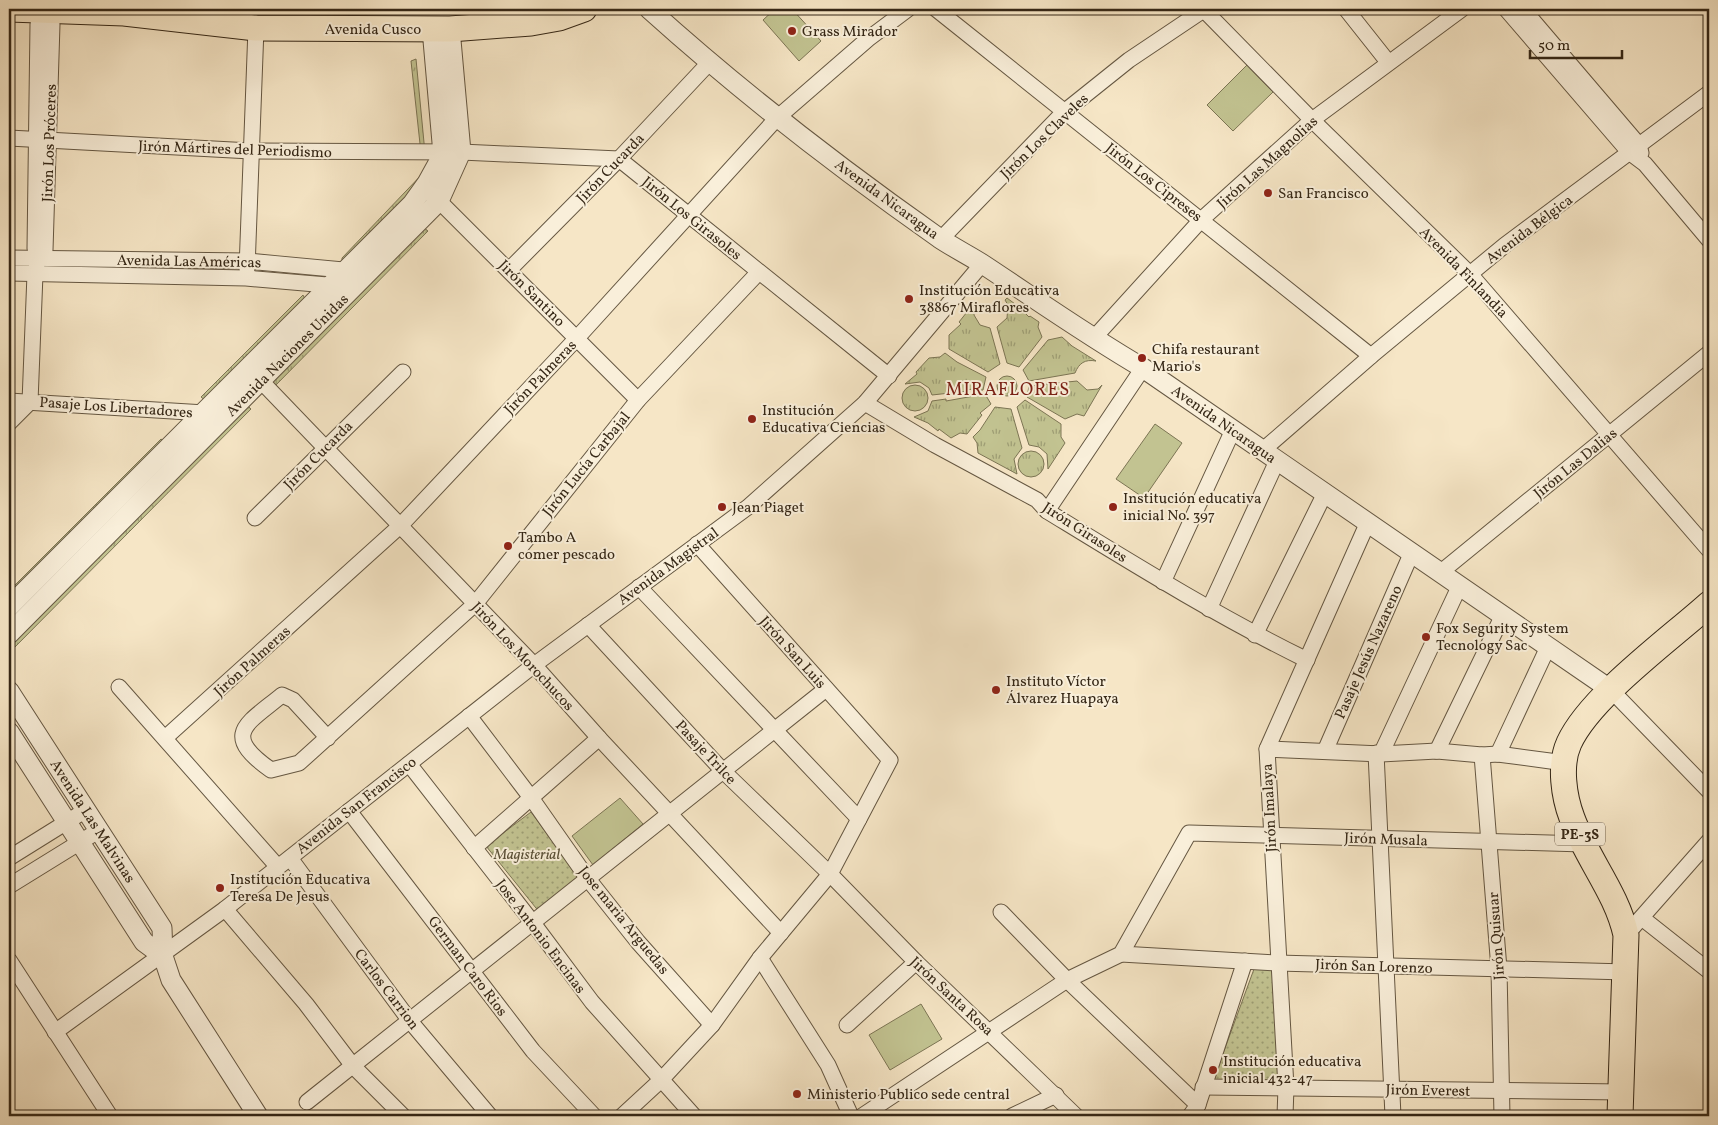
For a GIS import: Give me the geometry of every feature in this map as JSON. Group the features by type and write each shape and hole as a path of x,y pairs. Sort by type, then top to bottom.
{"highway":[{"name":"Avenida Cusco","path":"9,9 170,13 256,28 441,29 531,23 559,18 584,9"},
{"name":"Avenida Cusco","path":"9,23 135,24 170,13"},
{"name":"PE-3S","path":"1621,1104 1627,972 1634,927 1622,914 1572,818 1565,793 1565,763 1569,744 1586,717 1611,690 1709,604"}],"street":[{"name":"Avenida Nicaragua","path":"649,9 709,63 777,118 941,239 982,264 1093,339 1143,368 1611,690"},
{"name":"Jirón Los Cipreses","path":"936,9 1371,356"},
{"name":"Jirón Los Claveles","path":"941,239 1064,112 1130,60 1204,9"},
{"name":"Avenida Finlandia","path":"1204,9 1312,120 1470,274 1709,550"},
{"path":"1346,9 1388,62"},
{"name":"Jirón Las Magnolias","path":"1093,339 1201,220 1312,120 1462,9"},
{"path":"1507,9 1634,149"},
{"path":"1523,9 1645,164 1709,240"},
{"name":"Jirón Palmeras","path":"165,738 400,526 577,338 777,118 903,10"},
{"name":"Jirón Los Próceres","path":"30,402 37,266 35,248 43,140 45,24"},
{"path":"246,278 256,28"},
{"name":"Avenida Naciones Unidas","path":"9,608 213,417 262,382 439,201 452,153 441,29"},
{"name":"Jirón Cucarda","path":"510,270 619,159 709,63"},
{"name":"Avenida Bélgica","path":"1270,456 1371,356 1505,245 1709,93"},
{"name":"Jirón Mártires del Periodismo","path":"9,138 251,151 452,153"},
{"name":"Avenida Naciones Unidas","path":"9,634 213,417 345,270 412,204 452,153"},
{"path":"452,153 619,159"},
{"name":"Jirón Los Girasoles","path":"619,159 758,273 831,328 889,376"},
{"name":"Jirón Santino","path":"423,188 439,201 510,270 638,400"},
{"name":"Avenida Las Américas","path":"9,258 37,266 246,278 354,288"},
{"name":"Avenida Las Américas","path":"9,273 37,266 247,260 368,274"},
{"name":"Avenida Magistral","path":"534,665 748,507 865,403 982,264"},
{"name":"Jirón Lucía Carbajal","path":"328,738 293,700 282,695 249,722 242,732 242,740 261,763 271,770 300,763 328,738 475,604 638,400 758,273"},
{"name":"Jirón Las Dalias","path":"1441,572 1709,353"},
{"path":"1047,511 1143,368"},
{"name":"Jirón Cucarda","path":"255,518 403,372"},
{"name":"Jirón Los Morochucos","path":"262,382 534,665 599,738 781,933"},
{"name":"Pasaje Los Libertadores","path":"9,401 213,417"},
{"path":"9,424 30,402"},
{"name":"Jirón Girasoles","path":"865,403 935,445 1037,500 1047,511 1209,609 1255,635 1307,660"},
{"path":"1163,582 1233,430"},
{"path":"1209,609 1270,456"},
{"path":"1255,635 1325,493"},
{"name":"Jirón Imalaya","path":"1285,1116 1286,1087 1277,963 1267,749 1368,522"},
{"name":"Jirón San Luis","path":"697,544 890,760 859,819"},
{"name":"Pasaje Jesús Nazareno","path":"1325,751 1412,552"},
{"path":"1393,1116 1380,839 1378,754 1460,585"},
{"path":"622,1116 661,1080 712,1025 760,958 830,874 859,819 773,731 638,587"},
{"path":"1437,751 1503,615"},
{"name":"Pasaje Trilce","path":"588,625 723,771 830,874"},
{"path":"1498,754 1548,647"},
{"name":"Avenida San Francisco","path":"55,1032 163,956 225,909 534,665"},
{"name":"Carlos Carrion","path":"119,687 165,738 284,862 410,1021 490,1116"},
{"path":"307,1102 826,689"},
{"path":"1611,690 1709,791"},
{"name":"Avenida Las Malvinas","path":"9,691 162,928 163,956 171,980 258,1116"},
{"name":"Jose maria Arguedas","path":"469,716 532,799 588,879 638,942 712,1025"},
{"name":"Avenida Las Malvinas","path":"9,732 144,942 163,956"},
{"path":"474,848 532,799 599,738"},
{"path":"1267,749 1378,754 1437,751 1482,755 1498,754 1565,763"},
{"name":"Jirón Quisuar","path":"1482,755 1499,969 1500,1092 1502,1116"},
{"name":"Jose Antonio Encinas","path":"408,764 533,923 592,1002 694,1116"},
{"path":"9,858 86,810"},
{"name":"German Caro Rios","path":"350,810 533,1051 594,1116"},
{"path":"9,886 98,831"},
{"name":"Jirón Musala","path":"1121,954 1189,833 1489,843 1584,844"},
{"path":"1709,841 1634,927 1709,971"},
{"name":"Jirón Santa Rosa","path":"830,874 916,962 990,1031 1076,1116"},
{"path":"225,909 306,1004 353,1066 403,1116"},
{"path":"1001,912 1194,1111 1246,961"},
{"path":"862,1116 1067,980 1121,954"},
{"name":"Jirón San Lorenzo","path":"1121,954 1277,963 1627,972"},
{"path":"760,958 828,1065 852,1116"},
{"path":"9,960 110,1116"},
{"path":"847,1025 916,962"},
{"name":"Jirón Everest","path":"1203,1087 1500,1092 1621,1104"},
{"path":"1012,1116 1056,1095"}],"green space":[{"name":"Grass Mirador","path":"775,9 792,9 821,41 799,61 763,20"},
{"path":"416,59 425,153 421,153 411,61"},
{"path":"1247,65 1273,92 1233,131 1207,105"},
{"path":"428,168 431,170 344,261 342,260 342,258"},
{"path":"422,226 428,231 271,390 266,385"},
{"path":"303,295 306,301 206,401 201,397"},
{"path":"1007,298 1015,304 1015,307 1018,306 1029,317 1039,322 1038,327 1042,337 1019,367 1007,363 997,327 1007,318 1008,305 1005,300"},
{"path":"975,302 974,315 980,325 990,328 1000,364 988,372 949,349 949,335 961,324 959,322"},
{"path":"1062,337 1072,346 1096,361 1083,362 1075,373 1029,381 1023,370 1048,340"},
{"path":"945,353 957,362 986,377 983,390 973,391 970,389 968,391 932,395 929,388 920,382 905,384 917,374 916,372 929,358 940,357"},
{"path":"1007,376 1014,379 1017,386 1014,393 1007,396 1000,393 997,386 1000,379"},
{"path":"1077,381 1087,390 1098,389 1102,385 1084,416 1077,414 1065,419 1027,397 1029,386"},
{"path":"915,385 924,389 928,398 924,407 915,411 906,407 902,398 906,389"},
{"path":"985,394 991,404 980,413 982,415 967,434 960,433 951,438 939,429 938,431 928,423 914,417 928,411 932,401 946,399 946,401"},
{"path":"1025,400 1061,424 1061,437 1065,443 1048,469 1047,454 1039,447 1029,445 1017,407"},
{"path":"246,404 251,409 9,653 9,643"},
{"path":"995,407 1011,409 1022,448 1014,459 1017,474 978,453 977,443 973,437 980,430"},
{"path":"1155,424 1182,443 1144,498 1116,479"},
{"path":"161,439 165,442 9,600 9,591"},
{"path":"1031,451 1040,455 1044,464 1040,473 1031,477 1022,473 1018,464 1022,455"},
{"path":"620,798 643,824 593,865 572,836"},
{"name":"Magisterial","path":"531,812 580,879 540,913 486,846"},
{"path":"1254,969 1270,969 1275,975 1280,1078 1275,1083 1213,1081"},
{"path":"921,1004 942,1039 890,1070 869,1035"}],"place":[{"name":"Grass Mirador","path":"792,31"},
{"name":"San Francisco","path":"1268,193"},
{"name":"Institución Educativa 38867 Miraflores","path":"909,299"},
{"name":"Chifa restaurant Mario's","path":"1142,358"},
{"name":"Institución Educativa Ciencias","path":"752,419"},
{"name":"Jean Piaget","path":"722,507"},
{"name":"Institución educativa inicial No. 397","path":"1113,507"},
{"name":"Tambo A comer pescado","path":"508,546"},
{"name":"Fox Segurity System Tecnology Sac","path":"1426,637"},
{"name":"Instituto Víctor Álvarez Huapaya","path":"996,690"},
{"name":"Institución Educativa Teresa De Jesus","path":"220,888"},
{"name":"Institución educativa inicial 432-47","path":"1213,1070"},
{"name":"Ministerio Publico sede central","path":"797,1094"}],"district":[{"name":"MIRAFLORES","path":"1008,389"}]}
